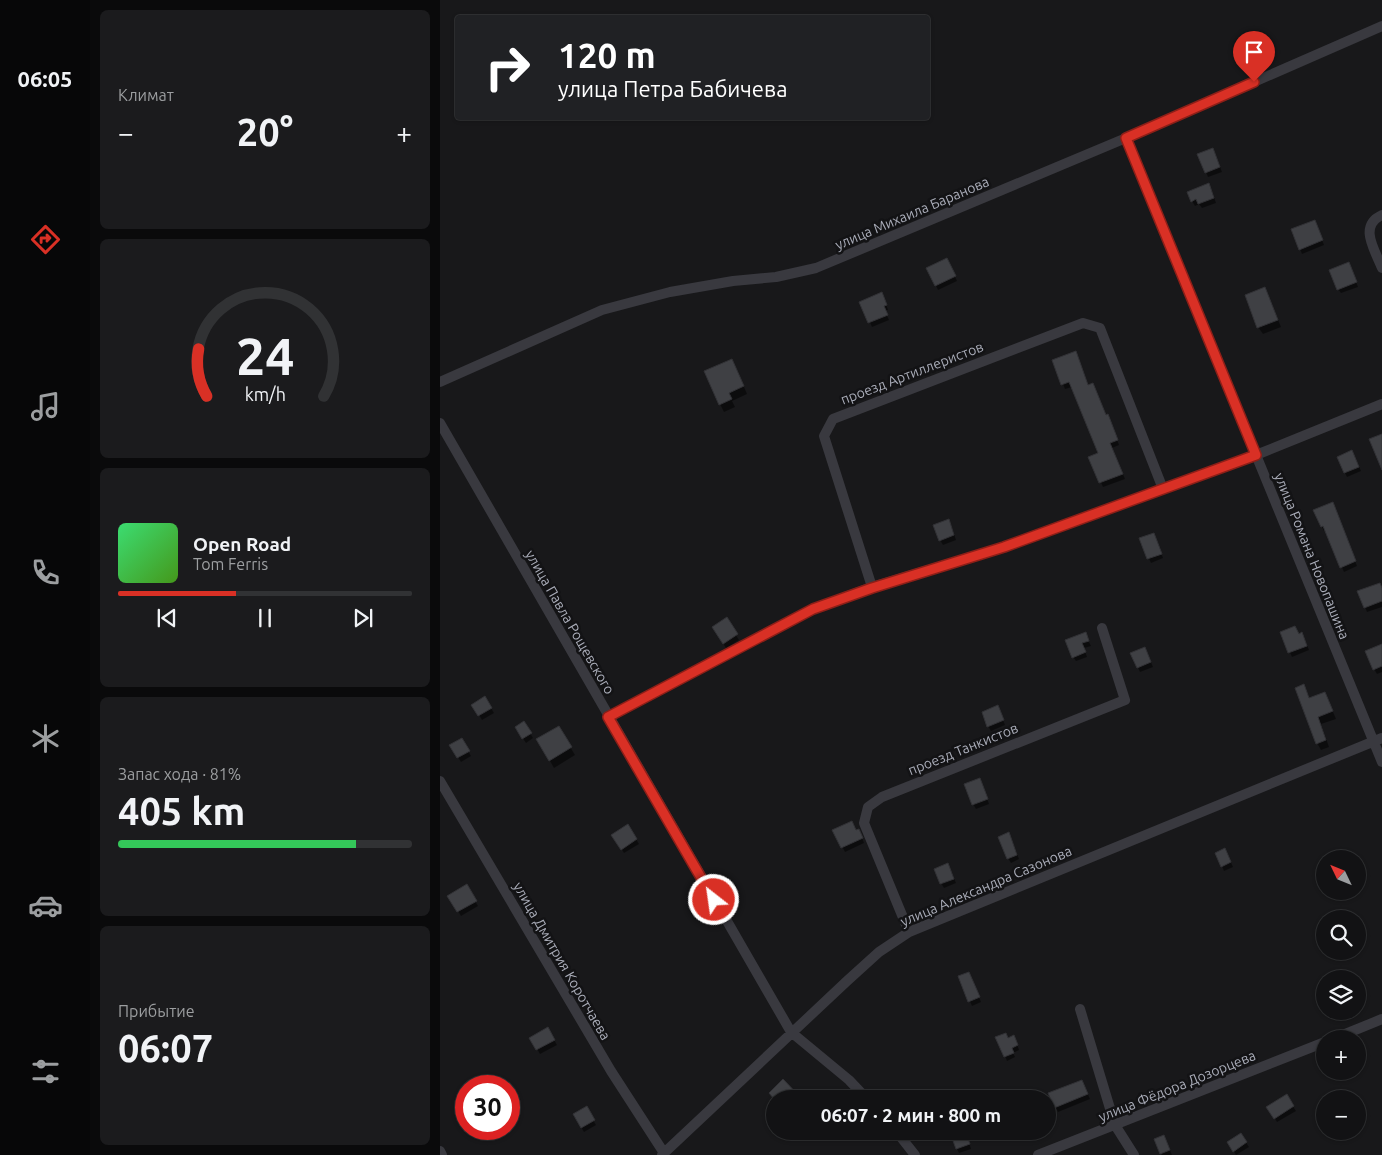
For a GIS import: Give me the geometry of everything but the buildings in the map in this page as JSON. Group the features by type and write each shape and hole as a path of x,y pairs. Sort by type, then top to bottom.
{"street":[{"name":"улица Михаила Баранова","path":"440,382 602,310 670,292 733,281 776,277 816,268 1126,138 1382,26"},
{"name":"улица Романа Новопашина","path":"1126,138 1256,455 1378,740 1382,762"},
{"path":"1382,215 1370,224 1369,234 1382,268"},
{"name":"проезд Артиллеристов","path":"872,588 824,436 833,419 1055,332 1083,323 1100,328 1163,489"},
{"path":"608,717 813,609 872,588 1004,547 1256,455 1382,404"},
{"name":"улица Павла Рощевского","path":"440,423 791,1032 858,1090"},
{"name":"проезд Танкистов","path":"909,932 864,823 868,807 882,797 1125,700 1102,628"},
{"name":"улица Александра Сазонова","path":"663,1154 791,1032 880,952 909,932 1378,740"},
{"name":"улица Дмитрия Коротчаева","path":"440,781 611,1071 663,1154"},
{"path":"1080,1008 1115,1125 1134,1155"},
{"path":"1356,1030 1382,1020"},
{"name":"улица Фёдора Дозорцева","path":"1038,1155 1316,1046"},
{"path":"903,1140 915,1155"},
{"path":"440,1151 442,1155"}],"route":[{"path":"714,900 608,717 813,609 872,588 1004,547 1256,455 1126,138 1254,82"}]}
